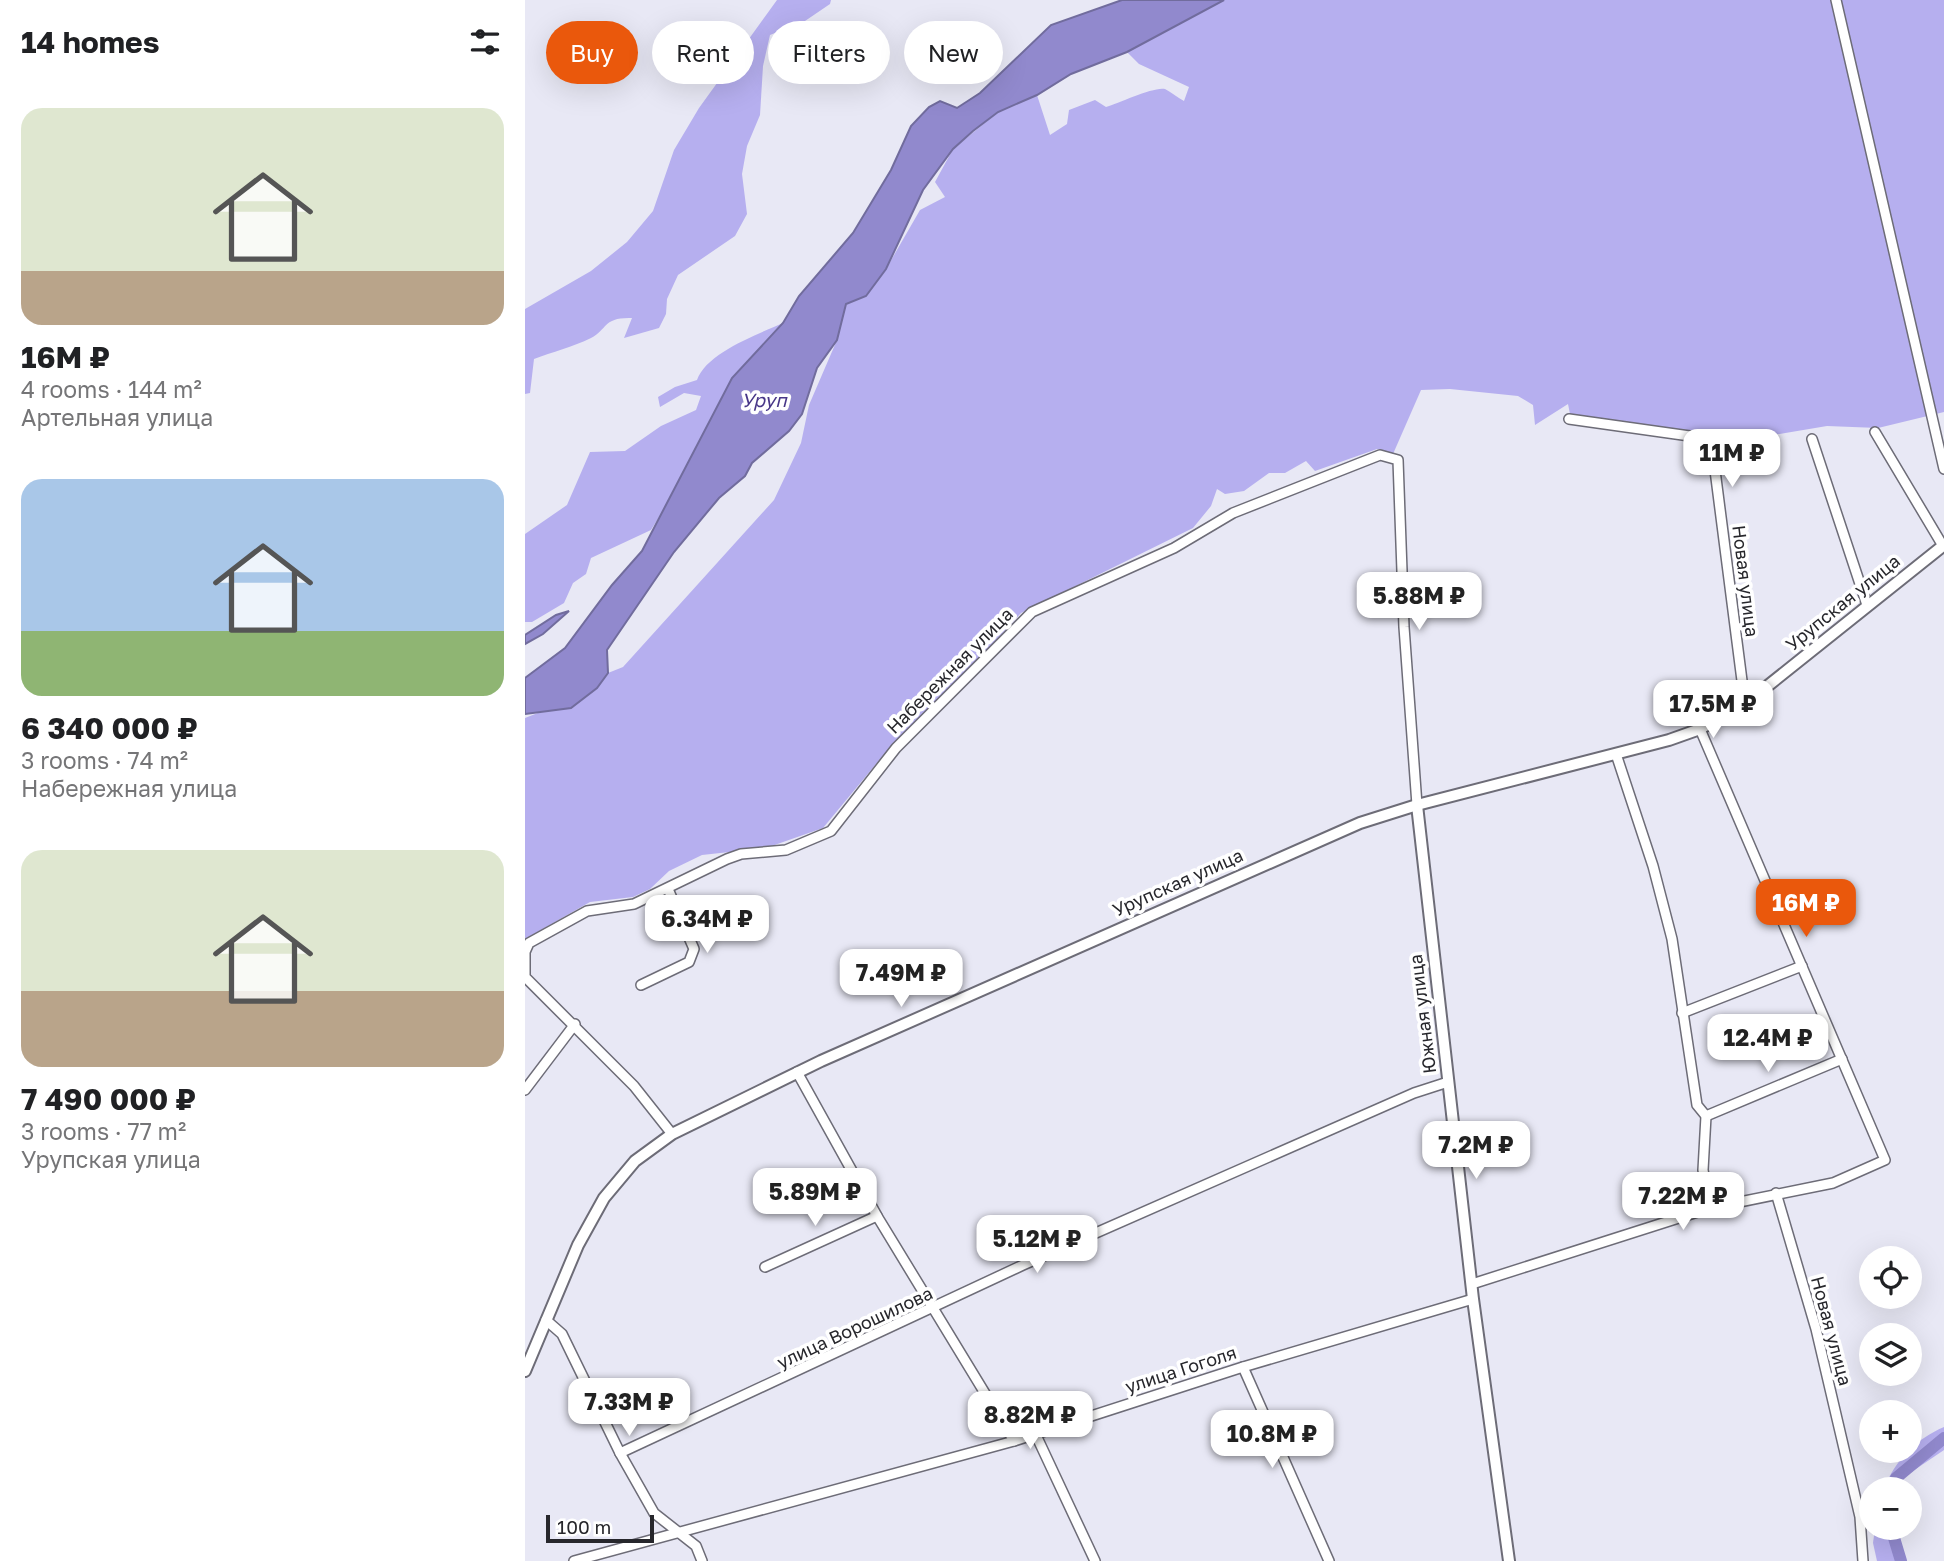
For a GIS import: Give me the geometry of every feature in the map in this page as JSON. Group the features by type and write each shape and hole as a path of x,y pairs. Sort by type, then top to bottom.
{"street":[{"path":"1836,0 1944,469"},
{"name":"Новая улица","path":"1569,419 1711,439 1745,704"},
{"path":"1875,432 1943,546"},
{"path":"1812,439 1867,605"},
{"name":"Набережная улица","path":"525,977 525,953 529,943 587,911 633,904 734,856 786,850 831,831 895,748 1032,612 1100,584 1143,559 1174,548 1233,513 1366,459 1380,455 1398,460"},
{"name":"Южная улица","path":"1398,460 1403,627 1417,805 1473,1298 1509,1561"},
{"name":"Урупская улица","path":"525,1371 578,1245 617,1180 672,1134 797,1072 1300,847 1417,805 1616,754 1700,729 1745,704 1943,546"},
{"path":"1472,1284 1710,1208 1833,1183 1885,1160 1700,729"},
{"path":"1616,754 1653,866 1672,939 1697,1105 1706,1116 1703,1170 1710,1208"},
{"path":"641,985 689,962 694,949 668,889"},
{"path":"1682,1013 1802,966"},
{"path":"525,977 575,1024 634,1086 672,1134"},
{"path":"525,1090 575,1024"},
{"path":"1706,1116 1842,1059"},
{"path":"797,1072 932,1310 1014,1441"},
{"name":"улица Ворошилова","path":"620,1453 1189,1191 1448,1082"},
{"name":"Новая улица","path":"1776,1193 1817,1329 1860,1517 1863,1561"},
{"path":"765,1267 877,1216"},
{"name":"улица Гоголя","path":"574,1561 1014,1441 1243,1367 1473,1298"},
{"path":"546,1320 562,1334 620,1453 655,1513 696,1546 702,1561"},
{"path":"1243,1367 1329,1561"},
{"path":"1035,1433 1095,1561"}],"shaded area":[{"path":"777,0 831,0 830,4 805,21 768,21 760,115 747,146 742,174 747,214 735,236 678,275 667,299 666,314 659,328 624,338 632,318 616,319 591,338 534,359 530,393 525,394 525,309 591,271 627,242 653,211 674,150 716,84 754,84 754,32"},
{"path":"1224,0 1944,0 1944,412 1878,428 1827,426 1761,437 1746,430 1712,434 1570,414 1568,404 1535,425 1533,405 1518,396 1450,389 1421,390 1393,454 1377,449 1315,471 1306,461 1285,473 1269,473 1244,491 1225,494 1217,489 1211,506 1193,528 1021,613 916,728 886,752 823,828 766,848 702,855 669,871 650,889 633,897 590,902 525,939 525,718 548,709 571,708 597,688 608,673 623,667 774,500 801,443 809,405 837,340 846,304 866,296 886,269 920,210 945,197 935,182 953,149 998,112 1037,95 1050,135 1067,124 1069,110 1095,100 1106,107 1145,92 1165,89 1184,101 1189,87 1139,64 1127,52"},
{"path":"783,323 732,378 680,483 651,530 591,558 586,574 573,583 564,603 532,622 525,622 525,534 567,505 590,452 625,451 661,426 696,410 701,396 684,393 660,407 658,397 675,387 697,380 702,370 722,353"},
{"path":"1944,1427 1944,1450 1904,1477 1890,1477 1898,1463 1922,1463 1922,1440"},
{"path":"1873,1540 1901,1540 1905,1561 1877,1561"}],"water":[{"name":"Уруп","path":"1122,0 1224,0 1127,52 1071,74 1037,95 998,112 953,149 923,190 886,269 866,296 846,304 837,340 817,368 802,414 789,431 752,463 745,476 719,498 674,552 607,650 608,673 597,688 571,708 525,714 525,678 565,648 612,585 642,551 732,378 783,323 799,296 853,233 891,170 911,126 929,107 940,101 957,108 989,84 1003,84 1003,71 1051,25"},
{"path":"569,611 543,634 525,644 525,635 556,615"}],"waterway":[{"path":"1897,1477 1944,1438"},
{"path":"1895,1540 1901,1561"}]}
